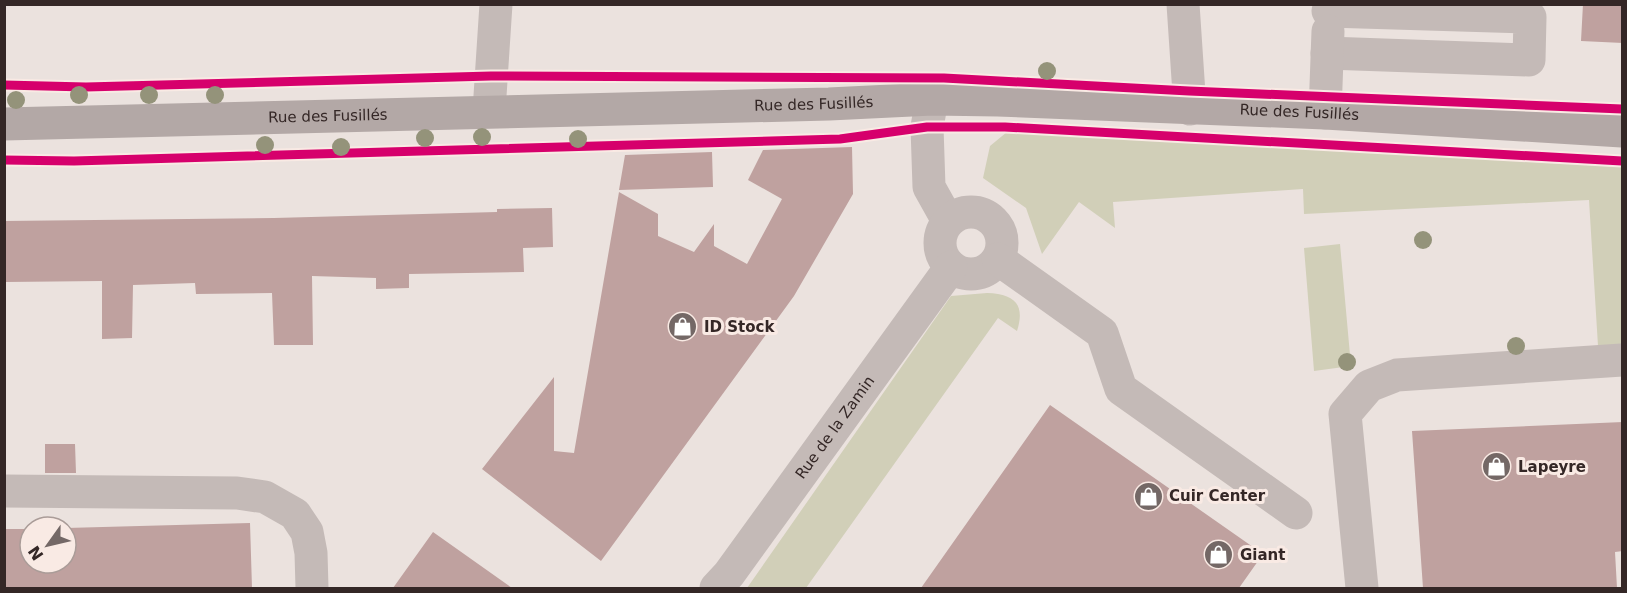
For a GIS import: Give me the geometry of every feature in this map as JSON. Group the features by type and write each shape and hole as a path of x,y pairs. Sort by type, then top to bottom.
{"main road":[{"name":"Rue des Fusillés","path":"4,124 829,104 932,99 1325,114 1623,131"}],"street":[{"path":"489,111 496,4"},
{"path":"1183,4 1190,109"},
{"path":"1325,114 1328,8 1530,16 1529,60 1327,53"},
{"path":"932,99 927,127 928,187 948,220"},
{"path":"966,211 976,211 994,221 1000,230 1002,239 1002,250 998,259 982,272 971,274 951,267 944,259 940,249 940,239 948,220 966,211"},
{"path":"998,259 1102,333 1121,389 1296,513"},
{"name":"Rue de la Zamin","path":"716,588 729,574 951,267"},
{"path":"1362,588 1345,414 1369,386 1397,375 1623,360"},
{"path":"4,491 237,493 266,497 295,514 307,532 311,554 312,588"}],"shaded area":[{"path":"1007,132 1622,167 1622,345 1598,346 1589,200 1304,214 1303,189 1113,202 1115,228 1079,202 1042,254 1026,208 983,178 990,146"},
{"path":"1340,244 1351,366 1314,371 1304,248"},
{"path":"987,293 1004,295 1015,302 1020,313 1017,331 998,318 806,588 747,588 951,296"}],"building":[{"path":"1583,4 1623,4 1623,43 1581,41"},
{"name":"ID Stock","path":"852,147 853,194 794,296 601,561 482,469 554,377 554,451 574,453 619,192 658,214 658,236 694,252 714,224 714,246 747,264 782,199 748,180 763,150"},
{"path":"712,152 713,187 619,190 625,155"},
{"path":"552,208 553,247 523,248 524,272 409,274 409,288 376,289 376,278 312,276 313,345 274,345 272,293 196,294 195,283 133,285 132,338 102,339 102,281 6,282 4,221 274,218 497,212 497,209"},
{"path":"1050,405 1263,554 1239,588 921,588"},
{"path":"1623,422 1623,551 1615,552 1617,588 1423,588 1412,431"},
{"path":"45,444 75,444 76,473 45,473"},
{"path":"250,523 252,588 4,588 4,529 18,529 18,575 78,575 78,528"},
{"path":"433,532 512,588 393,588"}],"cycle path":[{"path":"4,85 86,87 491,76 944,78 1622,109"},
{"path":"4,160 74,161 840,139 927,127 1005,127 1622,161"}],"place":[{"name":"ID Stock","path":"683,327"},
{"name":"Lapeyre","path":"1497,467"},
{"name":"Cuir Center","path":"1148,496"},
{"name":"Giant","path":"1219,555"}]}
